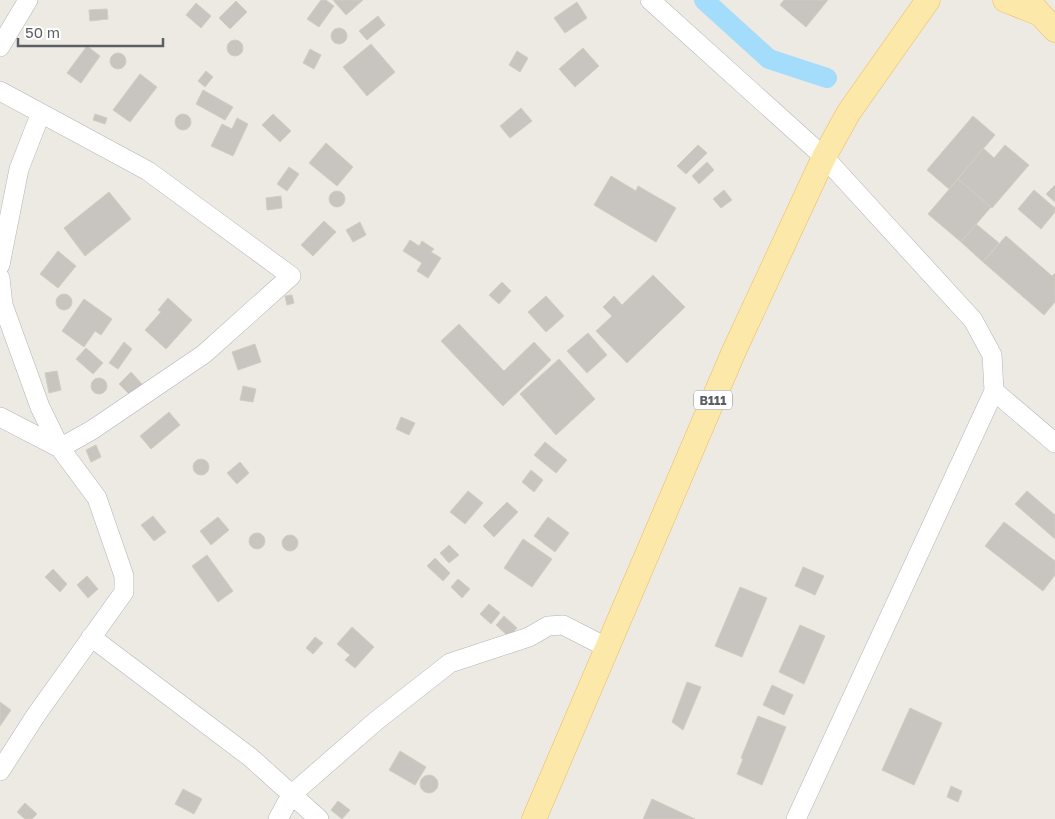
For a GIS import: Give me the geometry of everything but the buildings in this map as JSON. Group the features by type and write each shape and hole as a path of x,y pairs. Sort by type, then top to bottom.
{"main road":[{"path":"1005,0 1041,15"},
{"name":"B111","path":"534,819 734,351 824,157 849,112 929,3"}],"street":[{"path":"0,47 28,0"},
{"path":"650,0 824,157 973,320 992,355 994,390 796,819"},
{"path":"0,91 40,115 148,171 291,276 204,354 92,430 60,448"},
{"path":"0,265 20,169 40,115"},
{"path":"0,278 3,306 40,407 60,448 97,498 124,576 124,592 36,715 0,771"},
{"path":"994,390 1055,443"},
{"path":"0,417 60,448"},
{"path":"278,819 292,795 376,721 450,664 529,636 548,626 563,625 608,648"},
{"path":"91,637 250,757 319,819"}],"waterway":[{"path":"704,0 769,59 827,78"}]}
